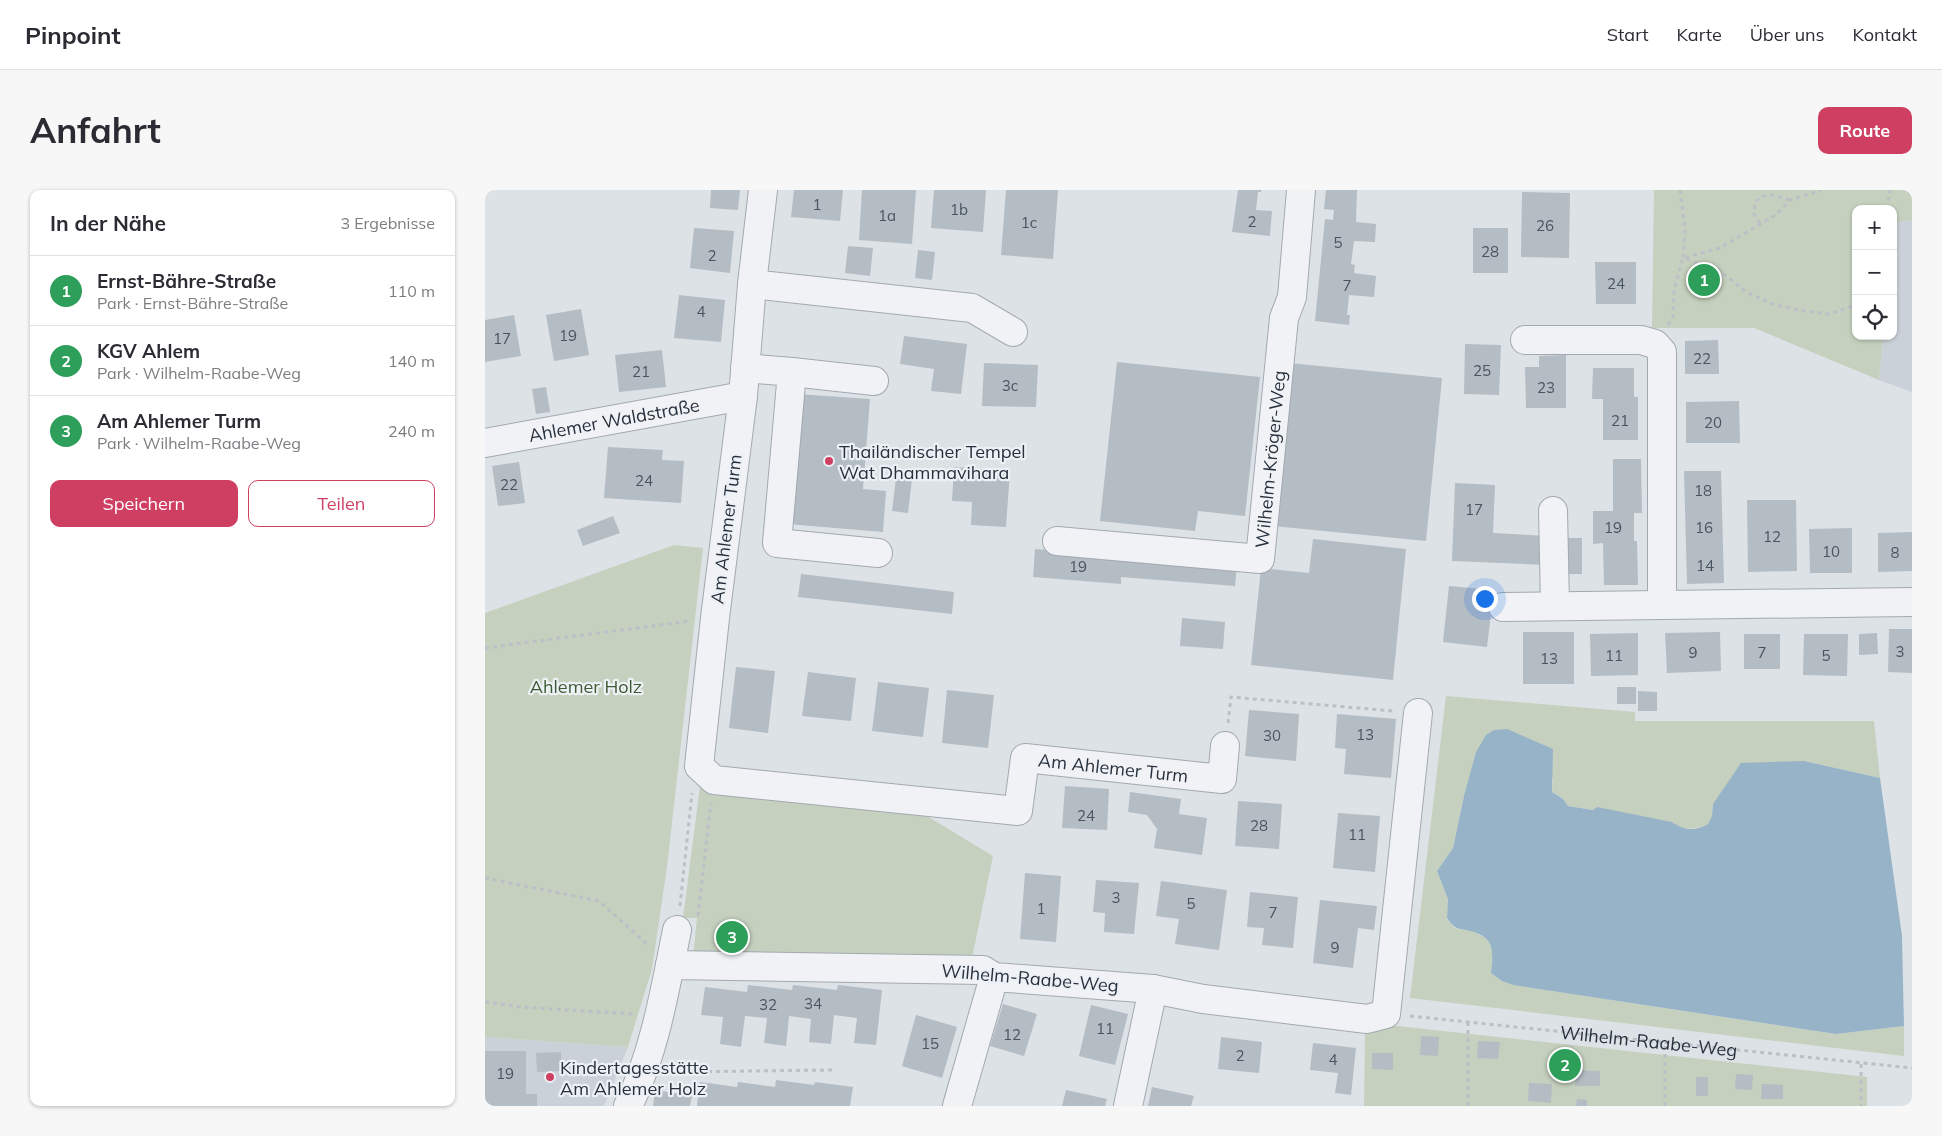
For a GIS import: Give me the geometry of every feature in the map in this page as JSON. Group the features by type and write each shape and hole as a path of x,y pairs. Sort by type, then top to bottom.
{"street":[{"name":"Am Ahlemer Turm","path":"763,190 752,284 743,396 715,618 707,773 1018,811 1025,758 1222,779 1225,746"},
{"name":"Wilhelm-Kröger-Weg","path":"1057,541 1260,559 1284,318 1292,297 1301,190"},
{"path":"752,284 972,308 1013,332"},
{"path":"1525,340 1641,340 1655,344 1662,352 1662,605"},
{"path":"745,368 874,381"},
{"path":"792,372 777,543 878,553"},
{"name":"Ahlemer Waldstraße","path":"485,443 743,396"},
{"path":"1553,511 1555,606"},
{"path":"1503,606 1912,602"},
{"path":"1386,1014 1418,713"},
{"path":"628,1106 642,1073 659,1016 670,965 687,924"},
{"name":"Wilhelm-Raabe-Weg","path":"670,965 983,970 994,977 1153,988 1203,999 1367,1019 1386,1014"},
{"path":"957,1106 994,977"},
{"path":"1128,1106 1153,988"}],"path":[{"path":"1655,344 1673,317 1674,290 1683,258 1685,230 1680,190"},
{"path":"1683,258 1720,248 1777,214 1790,200 1822,190"},
{"path":"1888,205 1890,190"},
{"path":"1760,223 1754,214 1755,202 1762,194 1773,193 1790,200"},
{"path":"1683,258 1719,270 1746,292 1773,304 1798,310 1829,314 1852,305"},
{"path":"485,648 715,618"},
{"path":"1225,746 1231,697 1418,713"},
{"path":"687,924 692,796 707,773"},
{"path":"687,924 707,773"},
{"path":"485,878 599,901 670,965"},
{"path":"485,1002 521,1007 659,1016"},
{"name":"Wilhelm-Raabe-Weg","path":"1386,1014 1912,1068"},
{"path":"1468,1021 1468,1106"},
{"path":"1665,1043 1665,1106"},
{"path":"1861,1064 1861,1106"},
{"path":"642,1073 835,1070"}],"shaded area":[{"path":"1912,220 1912,392 1879,380 1883,340 1897,340 1897,222"},
{"name":"Kindertagesstätte Am Ahlemer Holz","path":"485,1037 628,1047 604,1106 485,1106"}],"green space":[{"path":"1654,190 1912,190 1912,220 1897,222 1897,205 1852,205 1852,340 1883,340 1879,380 1754,328 1652,328"},
{"name":"Ahlemer Holz","path":"674,545 703,548 667,867 652,969 628,1047 485,1037 485,613"},
{"path":"1446,696 1635,712 1635,721 1874,721 1880,778 1804,761 1713,804 1712,816 1708,824 1694,828 1681,827 1672,822 1568,806 1563,799 1552,792 1553,778 1464,796 1453,848 1437,871 1448,899 1447,919 1455,928 1476,933 1487,940 1492,951 1491,973 1502,981 1513,985 1836,1034 1904,1026 1904,1056 1410,998"},
{"path":"700,786 922,813 993,856 971,963 693,957 697,918 683,918"},
{"path":"1379,1024 1867,1077 1867,1106 1364,1106 1365,1033 1370,1027"}],"water":[{"path":"1507,729 1553,749 1552,792 1563,799 1568,806 1593,810 1597,807 1672,822 1686,828 1694,829 1708,824 1712,816 1713,804 1741,763 1804,761 1880,778 1902,936 1904,1026 1836,1034 1513,985 1502,981 1491,973 1492,950 1487,940 1475,933 1456,928 1447,918 1448,899 1437,871 1453,848 1476,752 1486,735 1494,730"}],"building":[{"path":"711,190 740,190 738,210 710,208"},
{"path":"794,190 843,190 840,221 791,217"},
{"path":"862,190 916,190 912,244 859,240"},
{"path":"934,190 986,190 983,232 931,228"},
{"path":"1006,190 1058,190 1053,259 1001,255"},
{"path":"1238,190 1261,190 1261,192 1258,192 1256,210 1272,211 1270,236 1232,232"},
{"path":"1326,190 1357,190 1356,222 1376,224 1375,242 1354,241 1351,264 1355,265 1354,273 1376,276 1374,297 1349,295 1347,315 1350,315 1349,325 1315,321 1325,219 1333,220 1334,210 1324,209"},
{"path":"1522,192 1570,193 1569,258 1521,257"},
{"path":"694,228 734,231 730,273 690,268"},
{"path":"1473,228 1508,228 1508,273 1473,273"},
{"path":"848,246 873,248 870,276 845,273"},
{"path":"918,250 935,252 932,280 915,278"},
{"path":"1595,262 1636,262 1636,304 1596,304"},
{"path":"679,295 725,300 721,342 674,338"},
{"path":"581,309 589,355 554,361 546,315"},
{"path":"514,315 521,356 485,362 485,320"},
{"path":"904,336 967,344 961,394 931,391 934,369 900,364"},
{"path":"1718,340 1719,374 1685,374 1685,341"},
{"path":"1465,344 1501,345 1499,395 1464,394"},
{"path":"662,350 666,387 619,392 615,355"},
{"path":"1566,355 1566,408 1526,408 1525,367 1539,367 1539,356"},
{"path":"1117,362 1260,377 1245,516 1198,511 1195,531 1100,521"},
{"path":"984,363 1038,365 1036,407 982,406"},
{"path":"1289,363 1442,378 1426,541 1273,526"},
{"path":"1593,368 1634,368 1634,397 1638,397 1638,440 1603,440 1603,399 1592,399"},
{"path":"546,387 550,412 536,414 532,389"},
{"name":"Thailändischer Tempel Wat Dhammavihara","path":"797,394 870,399 863,489 886,491 883,532 787,524"},
{"path":"1739,401 1740,443 1686,443 1686,402"},
{"path":"608,447 663,450 662,460 684,461 681,503 604,498"},
{"path":"1613,459 1641,459 1642,513 1634,513 1634,541 1637,541 1638,585 1604,585 1603,543 1593,544 1593,511 1613,511"},
{"path":"519,462 525,503 498,506 492,466"},
{"path":"954,467 1010,471 1006,527 971,525 972,502 952,501"},
{"path":"1684,471 1721,471 1724,583 1687,584"},
{"path":"896,478 912,479 908,513 892,511"},
{"path":"1455,483 1495,485 1493,533 1548,536 1547,565 1452,561"},
{"path":"1747,500 1796,500 1797,571 1748,572"},
{"path":"613,516 620,533 583,546 577,530"},
{"path":"1852,528 1852,573 1810,573 1809,529"},
{"path":"1912,532 1912,571 1878,572 1878,533"},
{"path":"1565,538 1582,538 1582,574 1565,574"},
{"path":"1313,539 1406,549 1393,680 1251,665 1261,568 1309,573"},
{"path":"1035,549 1237,566 1235,586 1121,577 1121,584 1033,577"},
{"path":"801,574 954,592 952,614 798,597"},
{"path":"1449,586 1494,590 1487,647 1443,642"},
{"path":"1182,618 1225,622 1223,649 1180,646"},
{"path":"1889,629 1912,629 1912,673 1888,672"},
{"path":"1523,632 1574,632 1574,684 1523,684"},
{"path":"1720,632 1721,671 1667,673 1665,633"},
{"path":"1638,633 1638,675 1591,676 1590,634"},
{"path":"1877,633 1878,654 1859,655 1859,634"},
{"path":"1744,634 1780,634 1780,669 1744,669"},
{"path":"1804,634 1848,634 1847,676 1803,675"},
{"path":"736,667 775,671 768,733 729,728"},
{"path":"808,672 856,678 851,721 802,716"},
{"path":"878,682 929,688 923,737 872,731"},
{"path":"1617,687 1636,687 1636,704 1617,704"},
{"path":"947,690 994,695 988,748 942,743"},
{"path":"1638,691 1657,692 1657,711 1638,711"},
{"path":"1249,710 1299,714 1296,761 1245,756"},
{"path":"1337,714 1396,719 1391,778 1344,774 1346,749 1335,748"},
{"path":"1065,786 1109,789 1107,830 1062,828"},
{"path":"1130,792 1181,799 1179,814 1207,818 1202,855 1154,848 1157,829 1147,815 1128,812"},
{"path":"1238,801 1282,804 1279,849 1235,846"},
{"path":"1338,813 1380,816 1375,872 1333,868"},
{"path":"1025,873 1061,876 1056,942 1020,939"},
{"path":"1096,880 1139,883 1134,934 1104,932 1105,913 1093,912"},
{"path":"1161,881 1227,890 1219,950 1175,944 1179,919 1156,916"},
{"path":"1250,892 1298,897 1293,948 1262,945 1264,928 1247,927"},
{"path":"1320,900 1377,906 1374,930 1358,928 1353,968 1313,963"},
{"path":"748,985 792,990 793,985 837,990 838,985 882,990 876,1045 854,1043 857,1018 834,1015 831,1044 809,1042 811,1019 789,1016 786,1046 764,1043 767,1018 745,1016 741,1047 720,1044 723,1017 701,1015 705,987 747,992"},
{"path":"1003,1004 1037,1014 1024,1056 990,1046"},
{"path":"1091,1005 1128,1014 1115,1065 1079,1056"},
{"path":"916,1015 957,1027 942,1078 902,1066"},
{"path":"1421,1036 1439,1037 1438,1056 1420,1055"},
{"path":"1221,1037 1262,1042 1259,1073 1218,1069"},
{"path":"1478,1041 1500,1042 1498,1059 1477,1058"},
{"path":"1313,1043 1356,1048 1351,1095 1335,1093 1338,1073 1310,1070"},
{"path":"485,1051 526,1051 526,1094 537,1094 537,1106 485,1106"},
{"path":"561,1052 562,1071 537,1072 536,1053"},
{"path":"1372,1053 1393,1053 1393,1070 1372,1069"},
{"path":"1576,1070 1600,1071 1600,1086 1575,1086"},
{"path":"1736,1074 1753,1075 1752,1090 1735,1089"},
{"path":"1696,1077 1708,1077 1708,1096 1696,1096"},
{"path":"776,1080 814,1085 815,1082 853,1087 850,1106 697,1106 700,1082 737,1087 738,1082 775,1087"},
{"path":"1529,1083 1552,1084 1551,1103 1528,1101"},
{"path":"1762,1084 1783,1085 1783,1099 1761,1099"},
{"path":"1152,1087 1194,1096 1191,1106 1148,1106"},
{"path":"655,1090 692,1096 690,1106 653,1106"},
{"path":"1066,1090 1107,1099 1105,1106 1062,1106"},
{"path":"1577,1099 1587,1100 1587,1106 1576,1106"}],"place":[{"name":"Ernst-Bähre-Straße","path":"1704,280"},
{"name":"Thailändischer Tempel Wat Dhammavihara","path":"829,461"},
{"name":"Am Ahlemer Turm","path":"732,937"},
{"name":"KGV Ahlem","path":"1565,1065"},
{"name":"Kindertagesstätte Am Ahlemer Holz","path":"550,1077"}]}
